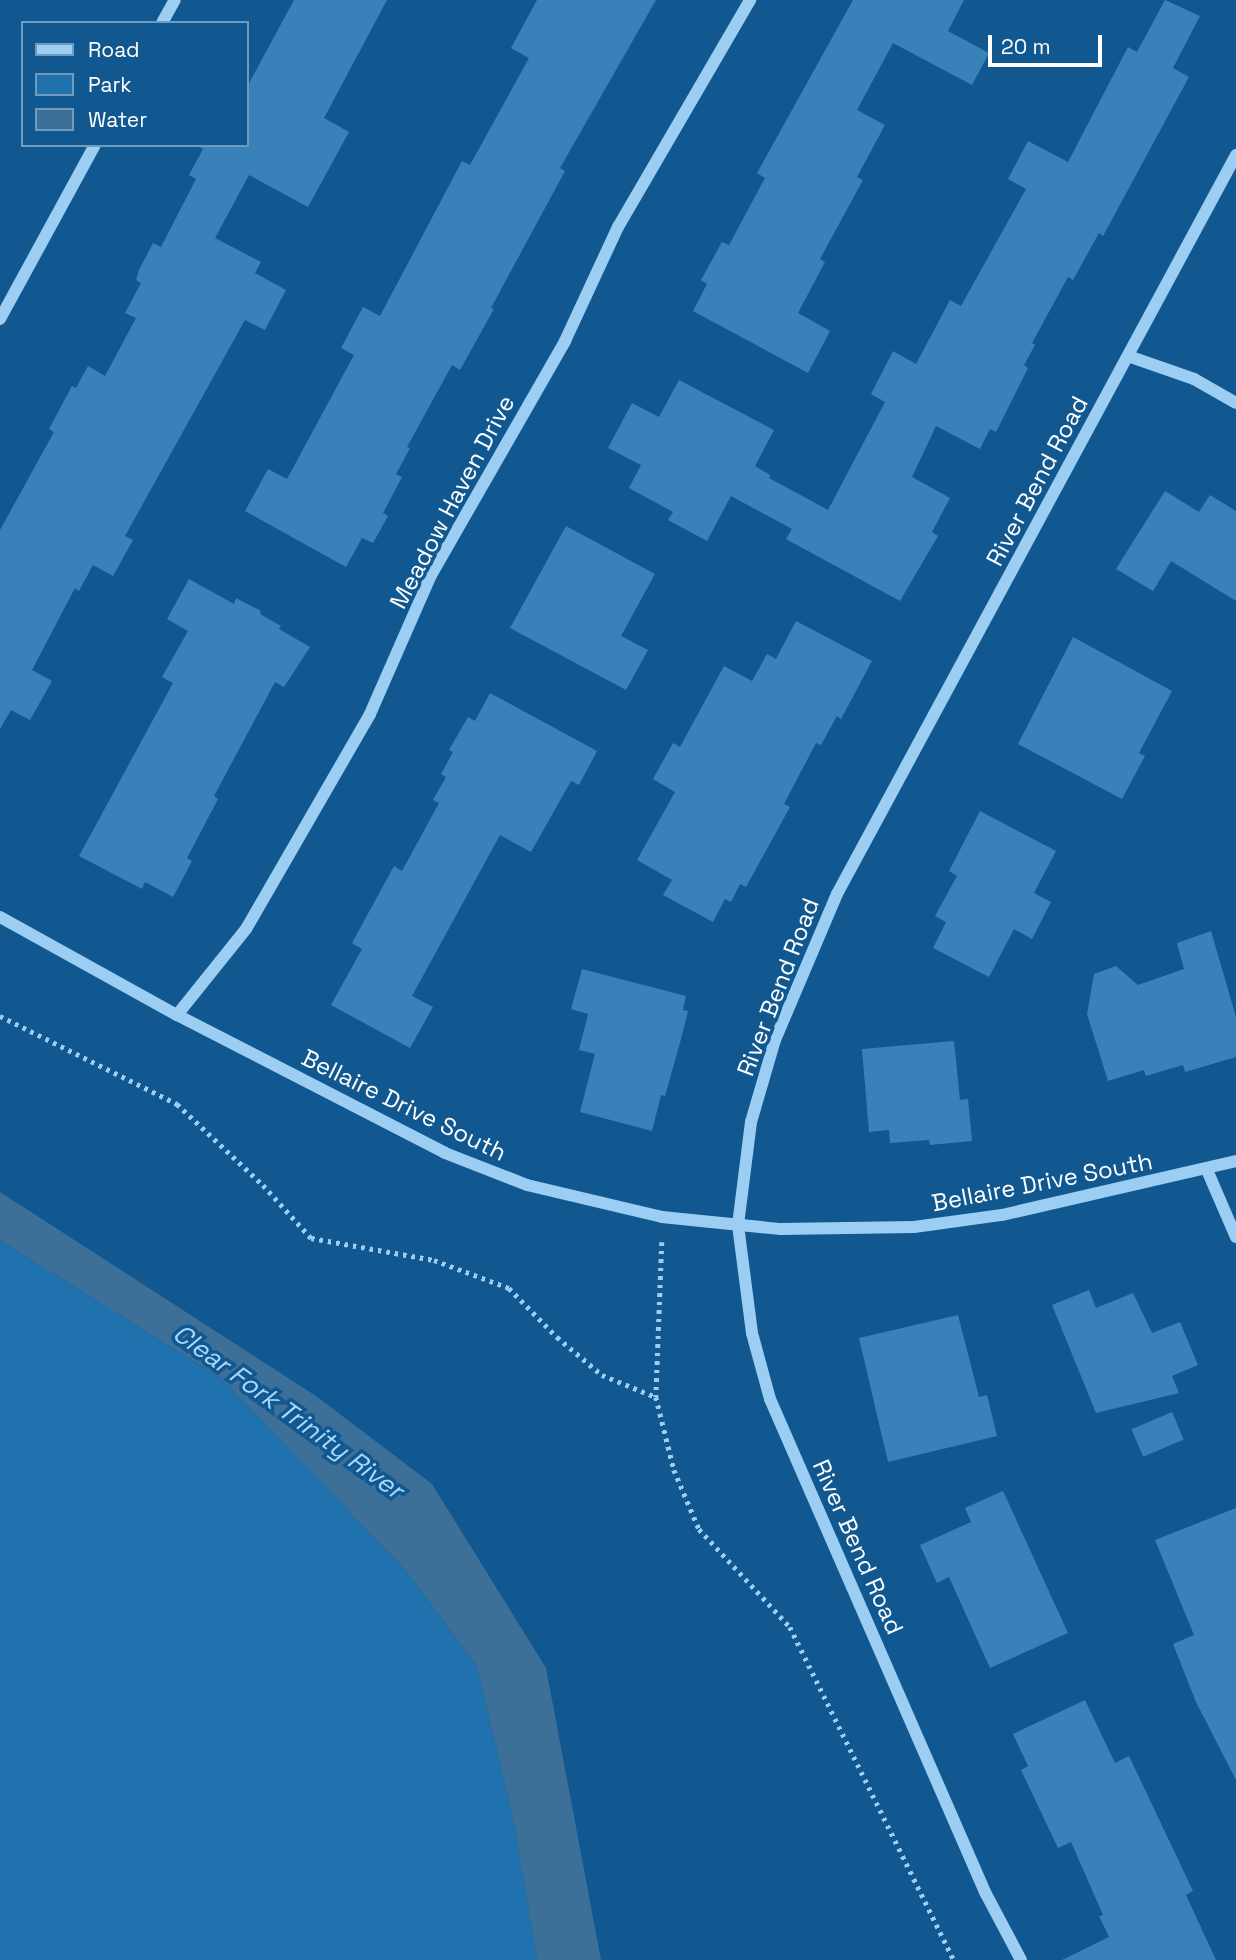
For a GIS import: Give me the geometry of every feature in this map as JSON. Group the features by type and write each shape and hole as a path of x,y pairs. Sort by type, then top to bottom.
{"street":[{"path":"163,21 175,0"},
{"name":"Meadow Haven Drive","path":"177,1015 246,929 369,714 430,577 565,341 618,227 750,0"},
{"path":"0,319 93,147"},
{"name":"River Bend Road","path":"1021,1960 985,1892 771,1399 752,1333 738,1225 751,1122 775,1040 837,894 1236,155"},
{"path":"1128,356 1195,379 1236,402"},
{"name":"Bellaire Drive South","path":"0,917 177,1015 445,1153 527,1185 662,1217 781,1229 914,1227 1002,1215 1208,1170 1236,1161"},
{"path":"1208,1170 1236,1237"}],"path":[{"path":"0,1016 177,1104 263,1185 311,1238 434,1260 509,1288 602,1375 656,1397"},
{"path":"662,1217 656,1397 674,1470 699,1530 790,1627 954,1960"}],"green space":[{"path":"0,1240 222,1379 407,1572 476,1665 512,1812 537,1960 0,1960"}],"water":[{"name":"Clear Fork Trinity River","path":"0,1192 316,1396 432,1484 546,1668 601,1960 537,1960 512,1812 476,1665 407,1572 222,1379 0,1240"}],"building":[{"path":"294,0 387,0 324,118 349,132 308,207 249,175 215,238 261,262 255,273 286,290 265,330 245,320 125,536 133,540 113,576 93,565 79,591 75,588 32,670 52,681 30,720 11,710 0,729 0,530 54,432 49,429 72,386 76,388 88,366 105,376 136,318 125,313 141,283 136,280 139,270 153,243 161,247 196,179 189,175 203,149 200,147 248,147 248,85"},
{"path":"537,0 656,0 560,168 565,171 491,308 494,309 460,370 452,365 407,447 410,448 396,474 402,477 383,513 388,516 373,543 362,538 346,567 245,511 268,469 287,479 354,355 341,348 363,307 380,316 462,161 470,165 529,58 511,48"},
{"path":"853,0 964,0 948,31 989,53 972,85 893,43 857,110 885,125 857,177 863,180 820,259 825,262 798,313 830,331 808,373 693,311 707,284 701,280 722,242 729,245 765,178 757,173"},
{"path":"1165,0 1200,16 1173,68 1189,77 1103,236 1099,233 1073,280 1068,277 1032,343 1035,345 1024,365 1028,368 996,432 990,429 980,449 936,426 912,477 950,498 932,532 938,536 900,601 786,539 792,529 731,496 707,541 668,520 673,512 629,488 641,465 608,448 632,403 659,417 679,380 774,430 755,466 770,475 769,478 828,510 885,402 871,394 893,351 916,364 950,300 961,306 1026,189 1008,179 1028,141 1068,162 1128,47 1137,52"},
{"path":"1165,491 1199,512 1210,495 1236,511 1236,601 1171,561 1153,591 1116,569"},
{"path":"566,526 655,574 621,636 648,650 626,690 510,628"},
{"path":"189,579 234,604 236,598 261,611 260,614 281,626 279,629 310,647 284,687 275,682 214,796 218,799 187,858 192,861 173,897 145,882 142,889 79,856 173,683 162,677 188,631 167,619"},
{"path":"796,621 872,661 841,719 837,716 821,745 816,743 784,804 790,807 746,887 740,884 731,902 725,899 713,922 663,895 672,880 637,860 675,792 653,779 673,743 680,747 724,666 752,681 767,654 776,659"},
{"path":"1073,637 1172,691 1139,753 1145,756 1122,799 1018,744"},
{"path":"490,693 597,751 579,785 571,781 531,852 500,835 412,996 433,1007 410,1048 331,1005 362,949 352,943 394,866 402,871 439,803 433,800 446,777 441,774 453,752 449,750 468,717 475,721"},
{"path":"980,811 1056,851 1034,893 1051,902 1032,939 1014,929 989,977 933,948 946,922 935,916 957,876 949,871"},
{"path":"1211,931 1236,1017 1236,1057 1185,1072 1183,1065 1146,1076 1144,1070 1108,1081 1087,1014 1094,974 1116,966 1138,985 1184,969 1177,943"},
{"path":"582,969 686,996 683,1010 688,1011 681,1039 665,1096 661,1095 652,1131 580,1112 595,1054 579,1050 588,1014 571,1009"},
{"path":"954,1041 960,1100 968,1099 972,1141 930,1145 929,1140 890,1143 889,1130 869,1132 862,1049"},
{"path":"1089,1290 1096,1308 1133,1293 1152,1333 1180,1322 1198,1365 1172,1376 1179,1393 1096,1413 1052,1305"},
{"path":"958,1315 979,1397 987,1395 997,1436 888,1462 859,1338"},
{"path":"1172,1412 1184,1440 1143,1457 1131,1429"},
{"path":"1003,1491 1068,1633 990,1668 949,1577 937,1583 920,1545 971,1522 965,1508"},
{"path":"1236,1508 1236,1780 1196,1702 1173,1644 1194,1635 1155,1540"},
{"path":"1085,1700 1115,1763 1129,1756 1193,1891 1186,1895 1216,1960 1062,1960 1109,1937 1099,1916 1103,1915 1071,1842 1058,1848 1021,1770 1028,1766 1013,1734"}]}
